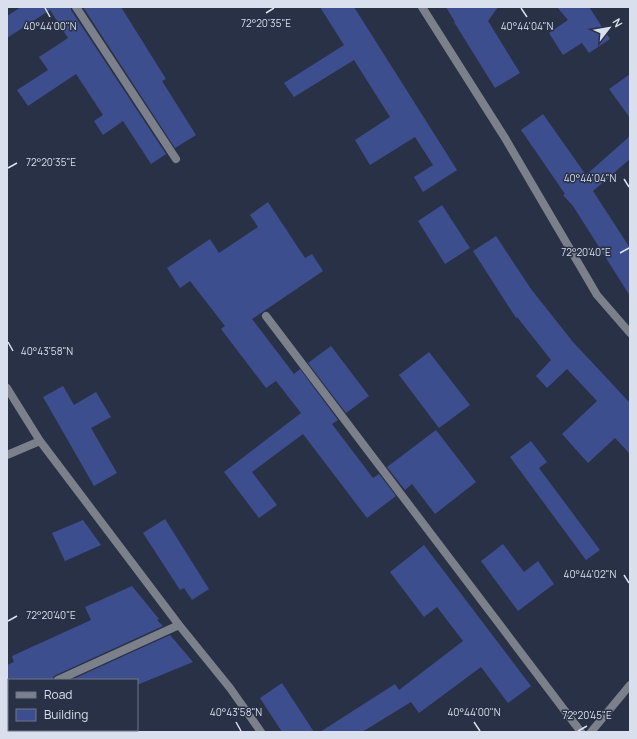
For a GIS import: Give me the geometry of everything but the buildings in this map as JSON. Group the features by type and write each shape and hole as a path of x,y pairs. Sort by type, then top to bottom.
{"street":[{"path":"76,7 176,159"},
{"path":"422,7 505,138 598,296 630,333"},
{"path":"266,316 581,732"},
{"path":"7,388 40,441 179,625 230,688 261,732"},
{"path":"7,455 40,441"},
{"path":"60,679 179,625"},
{"path":"591,732 630,685"}]}
